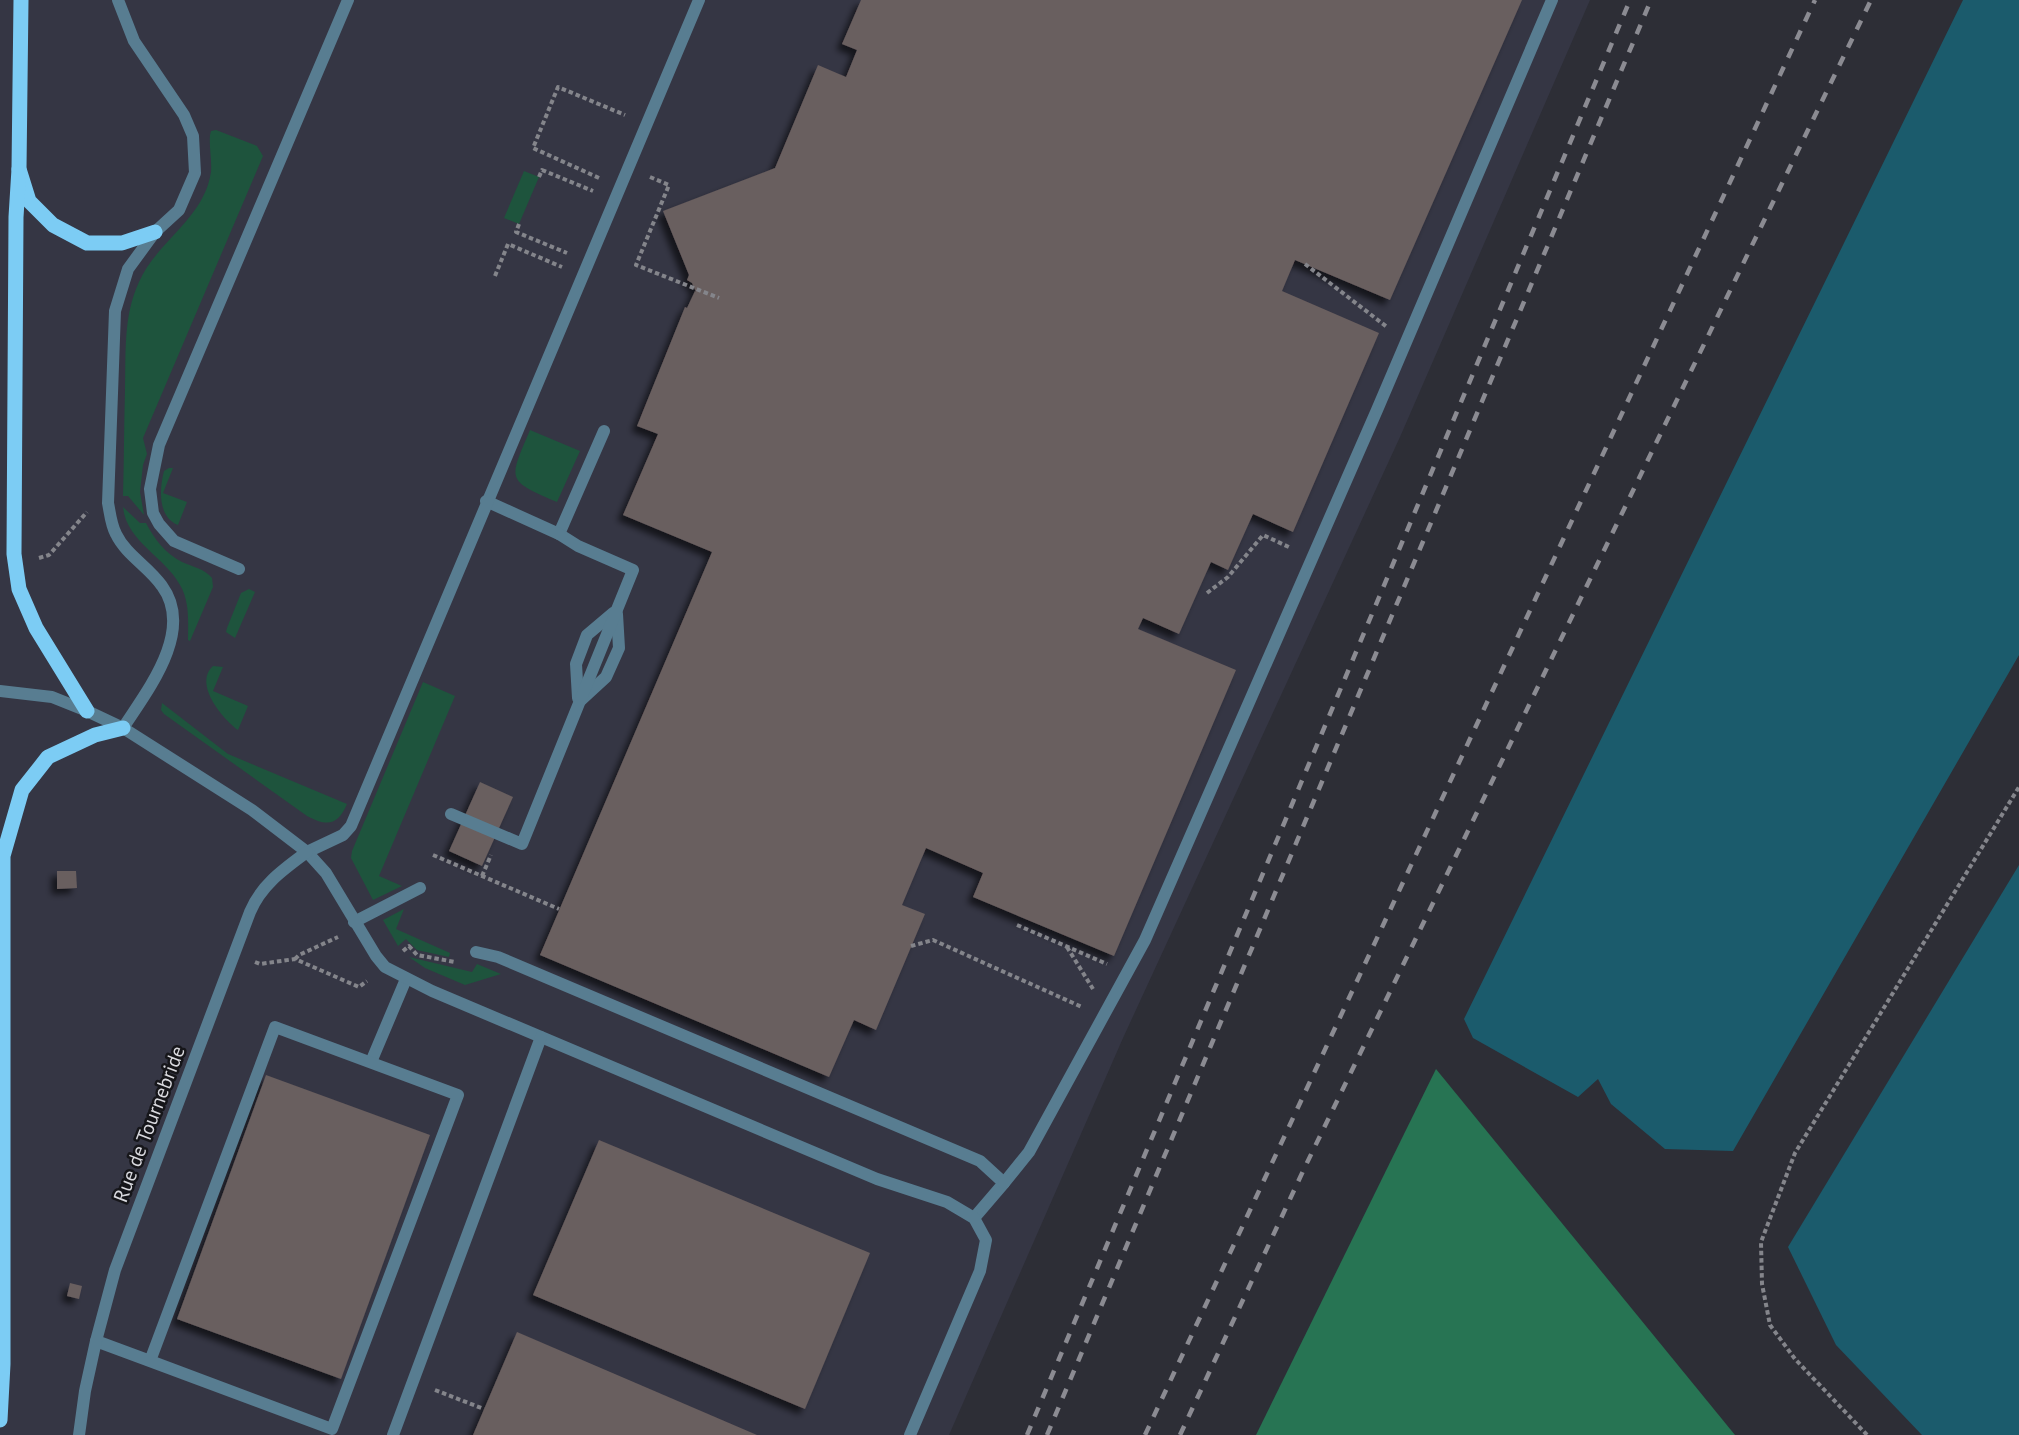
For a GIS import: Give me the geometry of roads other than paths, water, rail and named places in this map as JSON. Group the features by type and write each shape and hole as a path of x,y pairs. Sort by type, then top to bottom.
{"main road":[{"path":"21,0 19,169 16,217 14,554 19,589 36,628 87,711"},
{"path":"19,169 29,201 53,225 87,243 122,243 155,232"},
{"path":"0,1420 3,1364 3,855 22,790 48,757 95,735 123,728"}],"street":[{"path":"118,0 134,41 184,116 193,136 195,173 179,210 155,232 128,269 115,311 108,503 114,532 123,546 162,586 169,599 173,629 167,653 156,677 123,728"},
{"path":"239,569 174,541 159,524 153,513 150,489 159,445 348,0"},
{"name":"Rue de Tournebride","path":"79,1435 85,1391 115,1270 254,902 278,873 307,852 343,835 351,826 699,0"},
{"path":"975,1218 1029,1152 1150,929 1377,410 1552,0"},
{"path":"564,537 604,431"},
{"path":"451,814 522,844 633,570 486,501"},
{"path":"579,703 576,664 587,635 616,610"},
{"path":"0,691 52,697 87,711 123,728 252,810 307,852 326,873 356,925 385,967 406,979 877,1179 947,1203 975,1218 986,1239 980,1271 910,1435"},
{"path":"356,925 420,888"},
{"path":"476,952 498,957 980,1161 1004,1183"},
{"path":"371,1062 406,979"},
{"path":"96,1341 332,1429 458,1095 275,1027 150,1361"},
{"path":"393,1435 541,1037"}],"water":[{"path":"1963,0 2019,0 2019,655 1733,1151 1665,1149 1611,1104 1598,1079 1578,1097 1473,1038 1464,1019"},
{"path":"2019,865 2019,1435 1922,1435 1836,1345 1788,1247"}],"railway":[{"path":"1027,1435 1630,0"},
{"path":"1047,1435 1651,0"},
{"path":"1145,1435 1815,0"},
{"path":"1180,1435 1304,1169 1871,0"}]}
